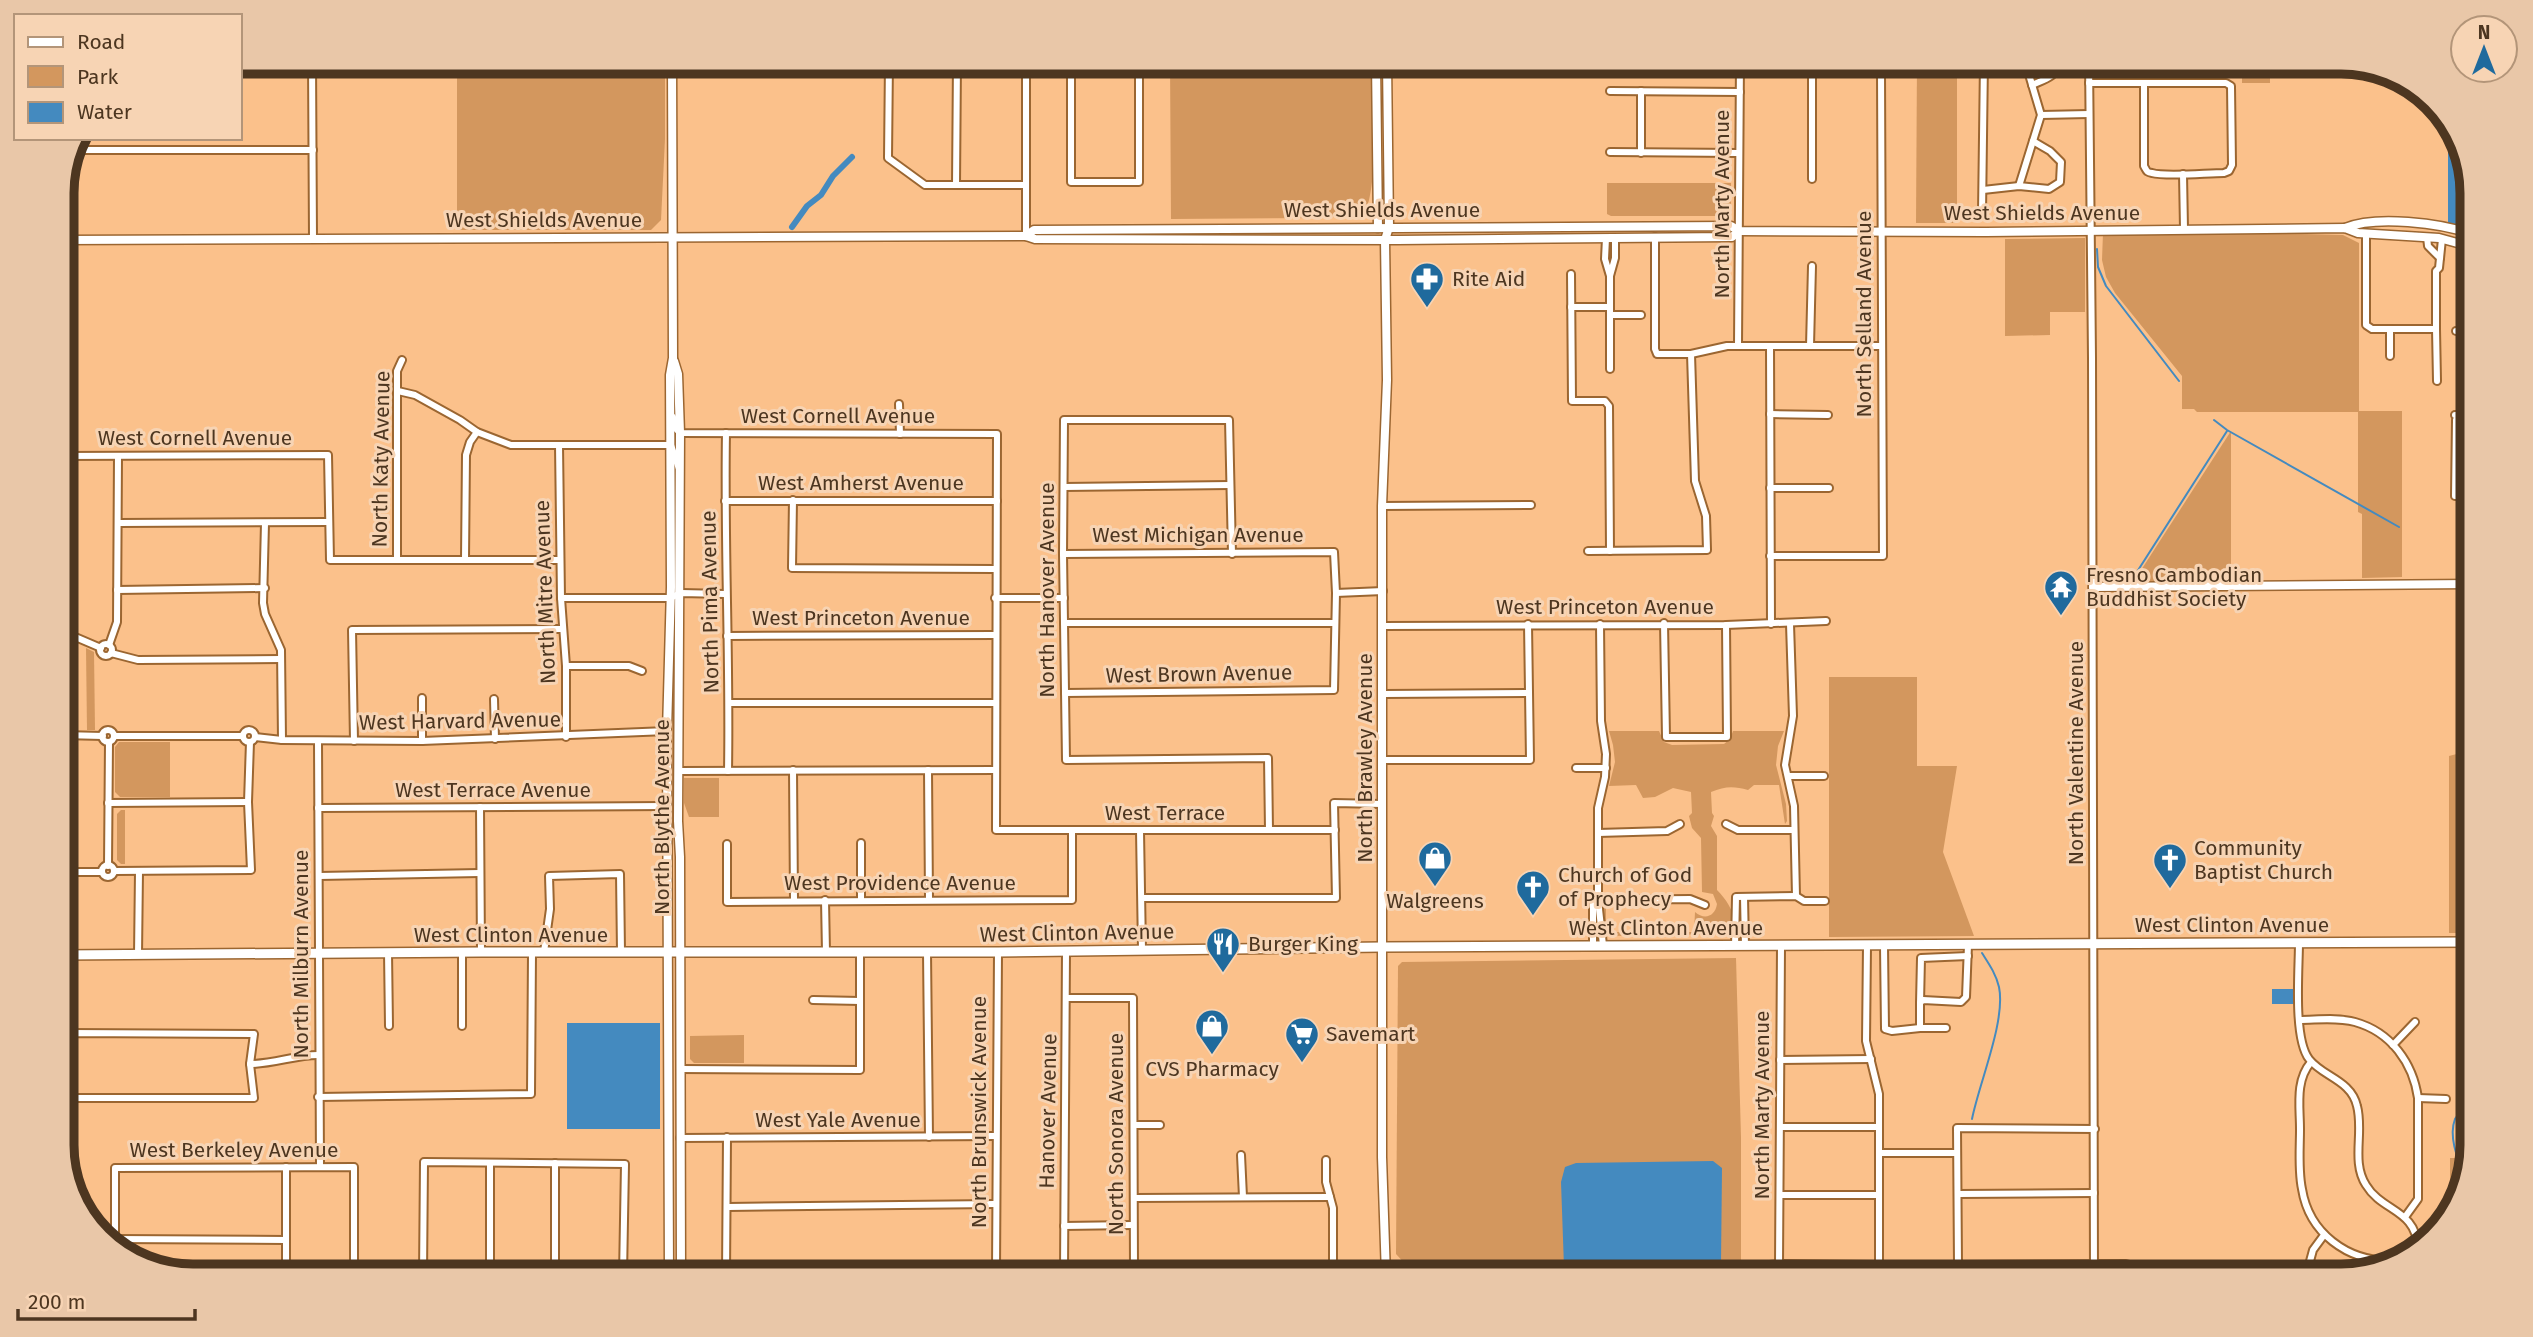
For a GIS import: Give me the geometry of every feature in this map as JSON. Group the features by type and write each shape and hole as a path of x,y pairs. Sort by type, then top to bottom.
{"main road":[{"name":"West Clinton Avenue","path":"74,955 2460,942"}],"street":[{"path":"312,74 313,239"},
{"name":"North Blythe Avenue","path":"671,74 673,358 670,375 676,596 681,1264"},
{"path":"889,74 888,158 925,185 1026,185"},
{"path":"956,185 957,74"},
{"path":"1026,74 1026,236"},
{"path":"1071,74 1071,182 1139,182 1139,74"},
{"path":"1376,74 1381,85 1382,119 1388,127"},
{"name":"North Brawley Avenue","path":"1376,74 1377,226 1385,240"},
{"name":"North Brawley Avenue","path":"1386,1264 1382,1157 1382,506 1387,380 1385,240 1389,227 1387,74"},
{"name":"North Marty Avenue","path":"1738,346 1740,74"},
{"path":"1812,74 1812,178"},
{"name":"North Selland Avenue","path":"1770,556 1883,556 1881,74"},
{"path":"1982,213 1984,74"},
{"path":"2020,186 2041,115 2029,74"},
{"path":"2032,85 2055,74"},
{"name":"North Valentine Avenue","path":"2089,74 2094,1264"},
{"path":"2089,83 2144,83 2226,83 2231,86 2232,165 2229,171 2183,174 2152,174 2147,171 2144,166 2144,83"},
{"path":"1610,91 1740,92"},
{"path":"1641,91 1642,153"},
{"path":"2041,115 2089,114"},
{"path":"1983,190 2020,186 2049,189 2060,182 2061,162 2050,151 2033,141"},
{"path":"82,150 313,150"},
{"path":"1610,152 1739,153"},
{"path":"2183,174 2184,229"},
{"name":"West Shields Avenue","path":"2345,228 2357,223 2413,223 2459,230"},
{"name":"West Shields Avenue","path":"1026,236 1034,230 1377,226 1731,226 1739,230 1881,231 2345,228 2366,233 2442,239 2459,244"},
{"path":"1497,239 1503,232 1526,232 1532,227"},
{"path":"1545,238 1551,233 1592,232 1599,227"},
{"name":"West Shields Avenue","path":"74,240 1026,236 1035,239 1385,240 1732,237 1739,230"},
{"path":"2366,233 2366,325 2372,329 2436,329"},
{"path":"1610,237 1605,259 1610,276 1610,369"},
{"path":"1655,237 1657,354 1691,355 1719,347 1738,346 1881,346"},
{"path":"2427,237 2428,246 2440,258"},
{"path":"2437,381 2436,271 2440,268 2442,239"},
{"path":"1810,346 1812,266"},
{"path":"1571,274 1572,401 1605,401 1609,406 1610,551"},
{"path":"1571,307 1610,307"},
{"path":"1610,315 1641,315"},
{"path":"2390,329 2390,356"},
{"path":"1770,346 1771,624"},
{"path":"1588,551 1707,550 1706,516 1695,481 1691,355"},
{"name":"North Blythe Avenue","path":"669,1264 667,732 676,596 680,471 678,374 673,358"},
{"name":"North Katy Avenue","path":"397,560 397,371 402,360"},
{"path":"398,391 415,395 477,432 510,445 671,445 680,471"},
{"path":"899,404 900,434"},
{"path":"671,410 675,428 680,433"},
{"path":"1770,414 1828,415"},
{"path":"2455,415 2459,415"},
{"path":"2459,419 2456,420 2455,496 2459,496"},
{"name":"North Hanover Avenue","path":"1230,485 1229,420 1064,420 1066,760 1268,758 1269,830"},
{"path":"465,560 466,455 477,432"},
{"name":"West Cornell Avenue","path":"680,433 997,434 997,501"},
{"name":"North Pima Avenue","path":"726,433 728,771"},
{"name":"North Mitre Avenue","path":"559,445 566,737"},
{"name":"West Cornell Avenue","path":"74,456 328,455 329,522"},
{"path":"110,649 117,622 118,456"},
{"path":"1064,487 1230,485 1232,554"},
{"path":"1770,488 1829,488"},
{"path":"793,500 792,568 995,569"},
{"name":"West Amherst Avenue","path":"725,501 997,501"},
{"path":"678,771 995,770 997,501"},
{"path":"1382,506 1531,505"},
{"path":"119,523 329,522 330,560 560,560"},
{"path":"265,523 265,614 278,642 281,659 282,740"},
{"name":"West Michigan Avenue","path":"1063,554 1334,552 1336,593"},
{"path":"2093,587 2459,584"},
{"path":"117,590 265,588"},
{"path":"1064,622 1335,622 1336,593 1383,591"},
{"path":"561,598 725,594"},
{"name":"West Princeton Avenue","path":"995,598 1064,598"},
{"name":"West Princeton Avenue","path":"1383,626 1664,623 1726,625 1826,621"},
{"name":"West Brown Avenue","path":"1065,693 1334,690 1335,622"},
{"path":"1664,623 1666,737 1727,737 1726,625"},
{"path":"1382,760 1530,760 1528,624"},
{"path":"1598,945 1598,808 1606,754 1601,721 1600,624"},
{"path":"1790,624 1793,716 1786,765 1794,806 1796,896"},
{"path":"354,741 352,630 562,629"},
{"name":"West Princeton Avenue","path":"727,636 995,635"},
{"path":"74,636 101,648 105,645 138,660 281,659"},
{"path":"566,666 629,666 642,671"},
{"path":"1383,694 1528,693"},
{"path":"422,698 422,741"},
{"path":"494,699 495,739"},
{"path":"729,703 996,702"},
{"path":"103,736 109,731 114,736 243,736 245,740 252,739 248,802 251,870 114,871 108,866"},
{"name":"West Harvard Avenue","path":"252,739 422,741 667,732"},
{"path":"74,736 103,736"},
{"path":"103,736 104,740 109,742"},
{"path":"103,872 108,866 109,742 114,736"},
{"name":"North Milburn Avenue","path":"318,741 320,1166"},
{"path":"1576,768 1605,768"},
{"path":"793,770 794,901"},
{"path":"928,770 929,900"},
{"name":"West Terrace","path":"995,770 996,830 1335,830"},
{"path":"1789,776 1824,776"},
{"path":"108,803 248,802"},
{"path":"1142,898 1336,898 1334,803 1382,804"},
{"name":"West Terrace Avenue","path":"318,808 667,806"},
{"path":"480,807 481,952"},
{"path":"1598,832 1667,831 1680,824"},
{"path":"1726,824 1738,831 1794,830"},
{"name":"West Providence Avenue","path":"727,844 727,902 1072,900 1072,830"},
{"path":"1140,831 1142,950"},
{"path":"861,843 861,901"},
{"path":"103,872 104,876 110,877 114,871"},
{"path":"138,955 139,871"},
{"path":"74,872 103,872"},
{"path":"319,876 480,873"},
{"path":"544,953 550,909 549,876 620,874 621,953"},
{"path":"1740,946 1740,897 1796,896 1804,901 1825,901"},
{"path":"1598,900 1690,900 1705,905"},
{"path":"825,901 826,952"},
{"path":"2299,942 2300,1040 2311,1062 2343,1083 2352,1093 2358,1113 2359,1161 2364,1182 2373,1194 2405,1217 2415,1237"},
{"path":"1920,1003 1923,1000 1961,1002 1966,997 1968,945"},
{"name":"North Marty Avenue","path":"1779,1264 1781,946"},
{"path":"1867,946 1866,1041 1879,1094 1879,1264"},
{"path":"1884,946 1885,1029 1905,1031 1946,1028"},
{"path":"680,1069 860,1070 860,951"},
{"name":"Hanover Avenue","path":"1064,1264 1066,951"},
{"path":"388,952 389,1026"},
{"path":"462,952 462,1026"},
{"path":"927,952 929,1137"},
{"name":"North Brunswick Avenue","path":"996,1264 998,952"},
{"path":"318,1097 531,1094 532,953"},
{"path":"1920,1028 1922,958 1968,956"},
{"name":"North Sonora Avenue","path":"1066,998 1133,998 1134,1264"},
{"path":"813,1000 860,1001"},
{"path":"2299,1020 2354,1022 2372,1029 2393,1045 2406,1062 2418,1098 2418,1199 2405,1217"},
{"path":"2393,1045 2415,1022"},
{"path":"74,1033 254,1034 250,1064 254,1098 74,1098"},
{"path":"250,1064 318,1055"},
{"path":"1780,1060 1871,1059"},
{"path":"2311,1062 2299,1088 2300,1176 2306,1206 2324,1235 2353,1254 2372,1259"},
{"path":"2418,1098 2446,1099"},
{"path":"1134,1125 1160,1125"},
{"path":"1780,1127 1879,1127"},
{"path":"1958,1264 1957,1128 2095,1129"},
{"name":"West Yale Avenue","path":"680,1138 996,1136"},
{"path":"726,1264 727,1138"},
{"path":"1879,1153 1957,1153"},
{"path":"1241,1155 1243,1198"},
{"path":"1326,1160 1326,1182 1333,1208 1333,1264"},
{"path":"423,1264 424,1162 625,1164 624,1264"},
{"path":"489,1163 490,1264"},
{"path":"555,1163 555,1264"},
{"path":"286,1167 286,1264"},
{"name":"West Berkeley Avenue","path":"114,1234 115,1168 354,1167 354,1264"},
{"path":"1958,1194 2094,1194"},
{"path":"1780,1195 1879,1195"},
{"path":"1135,1198 1330,1197"},
{"path":"728,1207 995,1204"},
{"path":"1064,1226 1133,1225"},
{"path":"2309,1264 2313,1250 2324,1235"},
{"path":"125,1242 286,1240"},
{"path":"2094,1264 2126,1264"}],"green space":[{"path":"457,74 665,74 661,220 651,230 457,230"},
{"path":"1170,74 1371,74 1374,111 1372,186 1369,200 1361,214 1326,218 1171,219"},
{"path":"1917,74 1957,74 1957,223 1916,223"},
{"path":"2242,74 2270,74 2270,83 2242,83"},
{"path":"1607,183 1731,183 1731,212 1728,216 1611,216 1607,214"},
{"path":"2103,233 2343,235 2359,243 2359,411 2402,411 2402,577 2362,578 2362,514 2358,512 2358,412 2197,412 2194,409 2182,409 2182,376 2115,293 2106,277 2102,260"},
{"path":"2085,238 2085,312 2050,312 2050,335 2005,336 2005,239"},
{"path":"2231,431 2231,581 2134,581"},
{"path":"86,648 94,652 95,730 87,730"},
{"path":"1829,677 1917,677 1917,766 1957,766 1943,852 1974,936 1829,937"},
{"path":"1609,731 1659,731 1664,742 1672,745 1724,744 1733,731 1784,731 1778,746 1776,765 1786,804 1785,824 1779,785 1754,785 1748,790 1734,787 1711,792 1714,816 1711,826 1717,836 1717,890 1729,905 1733,916 1731,934 1609,936 1604,933 1603,908 1606,908 1606,932 1694,932 1695,912 1709,916 1717,904 1713,894 1702,892 1701,838 1692,828 1689,816 1692,813 1691,792 1673,788 1655,797 1643,798 1636,785 1609,786 1615,762"},
{"path":"119,742 170,742 170,797 120,797 115,792 115,747"},
{"path":"2460,753 2460,933 2449,933 2449,756"},
{"path":"684,778 719,778 719,817 689,817 684,803"},
{"path":"125,810 125,864 117,860 117,814"},
{"path":"1736,958 1741,1264 1405,1264 1396,1254 1398,966 1402,962"},
{"path":"744,1035 744,1063 694,1063 690,1059 690,1036"},
{"path":"2450,1158 2458,1158 2457,1168 2450,1190"}],"water":[{"path":"2448,142 2457,169 2459,225 2448,223"},
{"path":"2272,989 2296,989 2296,1004 2272,1004"},
{"path":"567,1023 660,1023 660,1129 567,1129"},
{"path":"1713,1161 1722,1168 1721,1263 1564,1264 1561,1182 1565,1167 1576,1163"}],"waterway":[{"path":"792,227 807,206 821,195 833,176 852,157"},
{"path":"2097,249 2098,267 2106,286 2179,381"},
{"path":"2214,420 2227,430 2399,527"},
{"path":"2135,575 2227,431"},
{"path":"1972,1119 1995,1034 2000,1001 1996,978 1982,953"},
{"path":"2458,1158 2454,1147 2453,1125 2460,1113"}],"place":[{"name":"Rite Aid","path":"1427,309"},
{"name":"Fresno Cambodian Buddhist Society","path":"2061,617"},
{"name":"Walgreens","path":"1435,888"},
{"name":"Community Baptist Church","path":"2170,890"},
{"name":"Church of God of Prophecy","path":"1533,917"},
{"name":"Burger King","path":"1223,974"},
{"name":"CVS Pharmacy","path":"1212,1056"},
{"name":"Savemart","path":"1302,1064"}]}
